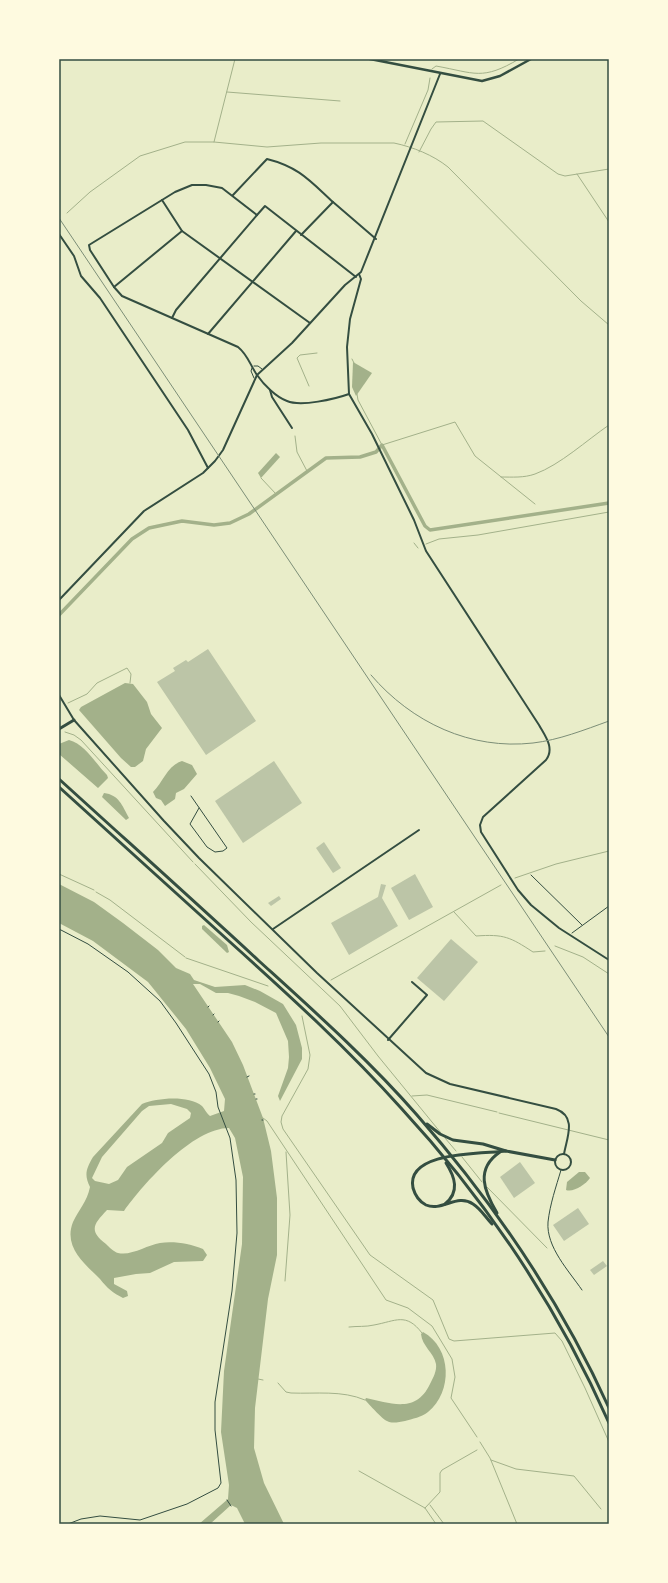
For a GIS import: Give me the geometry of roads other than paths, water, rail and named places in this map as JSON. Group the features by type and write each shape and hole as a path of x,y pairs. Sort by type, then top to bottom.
{"main road":[{"path":"370,59 474,80 487,80 500,76 532,59"},
{"path":"59,729 74,720"},
{"path":"59,778 323,1019 435,1131 458,1141 483,1144 506,1151 555,1160"},
{"path":"59,787 291,997 365,1069 403,1109 461,1180 498,1230 554,1314 582,1365 609,1423"},
{"path":"416,1113 467,1175 533,1268 566,1324 609,1408"},
{"path":"498,1230 470,1202 457,1201 438,1207 426,1205 417,1197 413,1185 417,1173 424,1166 441,1159 476,1152 506,1151"},
{"path":"438,1152 451,1172 455,1184 451,1197 442,1205"},
{"path":"500,1152 487,1166 484,1181 488,1196 502,1224"}],"street":[{"path":"59,600 144,511 208,468 223,450 257,375 292,343 345,286 359,274 376,239 440,74"},
{"path":"232,195 267,159 285,163 302,173 376,239"},
{"path":"256,215 222,188 206,184 192,185 162,200 89,245 90,250 114,287 122,296 238,347 246,354 257,375 270,389 288,402 302,403 335,399 349,394"},
{"path":"162,200 182,231 310,323"},
{"path":"301,235 334,202"},
{"path":"172,318 176,310 265,206 356,277"},
{"path":"114,287 182,231"},
{"path":"208,334 296,231"},
{"path":"59,234 74,256 81,276 100,298 181,418 196,442 208,468"},
{"path":"359,274 360,279 350,319 347,347 349,394 383,456 414,520 426,551 539,725 550,747 550,753 546,760 483,816 480,822 483,837 524,898 542,915 609,960"},
{"path":"270,389 272,397 292,428"},
{"path":"59,695 74,720 164,821 388,1040 426,1073 435,1078 450,1084 560,1110 568,1116 569,1127 564,1154"},
{"path":"273,929 420,830"},
{"path":"388,1040 427,995 412,982"},
{"path":"564,1154 570,1158 571,1163 569,1168 561,1170 555,1166 555,1160 559,1155 564,1154"}],"lane":[{"path":"255,379 251,371 252,366 258,366 262,369"},
{"path":"191,796 227,848 223,851 215,852 207,847 190,824 199,808"},
{"path":"561,1170 548,1222 549,1234 558,1254 582,1290"}],"waterway":[{"path":"214,142 235,59"},
{"path":"432,69 436,66 470,73 487,73 506,66 519,59"},
{"path":"405,144 428,90 430,78"},
{"path":"227,92 340,101"},
{"path":"419,152 436,122 483,121 558,174 565,176 609,169"},
{"path":"67,213 90,192 140,156 185,142 214,142 267,147 321,143 394,143 422,152 448,167 581,301 609,325"},
{"path":"577,174 609,222"},
{"path":"309,386 297,358 300,355 317,353"},
{"path":"352,359 354,363"},
{"path":"357,394 358,400 382,445 455,422 475,456 535,504"},
{"path":"501,477 527,476 544,470 554,465 609,425"},
{"path":"295,436 297,452 307,471"},
{"path":"59,615 132,539 149,528 182,521 214,525 230,523 249,514 326,458 360,457 376,452 382,445 425,526 430,530 609,503"},
{"path":"261,478 276,494"},
{"path":"426,544 439,539 478,535 609,512"},
{"path":"414,543 418,548"},
{"path":"68,703 87,694 97,683 127,668 131,674 130,683"},
{"path":"65,732 74,735 81,740 193,862"},
{"path":"515,878 556,864 609,851"},
{"path":"195,864 251,922 340,1006 378,1056 441,1133"},
{"path":"59,874 94,890"},
{"path":"331,980 501,885"},
{"path":"96,892 110,900 185,957"},
{"path":"454,912 476,936 500,936 512,940 533,952 545,951"},
{"path":"555,946 583,957 609,974"},
{"path":"186,958 268,986"},
{"path":"302,1016 310,1055 308,1069 282,1116 281,1122 283,1129 370,1255 433,1300 449,1339 454,1341 555,1333 562,1341 609,1442"},
{"path":"412,1096 427,1095 497,1112"},
{"path":"499,1113 609,1140"},
{"path":"263,1118 267,1121 386,1300 408,1308 432,1326 452,1359 455,1377 451,1398 477,1437"},
{"path":"445,1138 456,1151"},
{"path":"285,1281 290,1215 286,1152"},
{"path":"462,1157 482,1182"},
{"path":"487,1187 547,1248"},
{"path":"349,1327 371,1326 395,1320 406,1320 416,1326 422,1333"},
{"path":"258,1379 263,1380"},
{"path":"278,1383 286,1392 291,1393 329,1393 347,1395 365,1400"},
{"path":"480,1442 490,1458 517,1524"},
{"path":"425,1508 440,1492 440,1473 442,1470 477,1450"},
{"path":"491,1460 516,1469 574,1476 601,1509"},
{"path":"359,1471 425,1508 436,1524"},
{"path":"430,1505 444,1524"}],"railway":[{"path":"59,218 609,1037"},
{"path":"371,675 387,692 405,707 424,719 444,730 487,742 510,744 543,742 609,721"}]}
